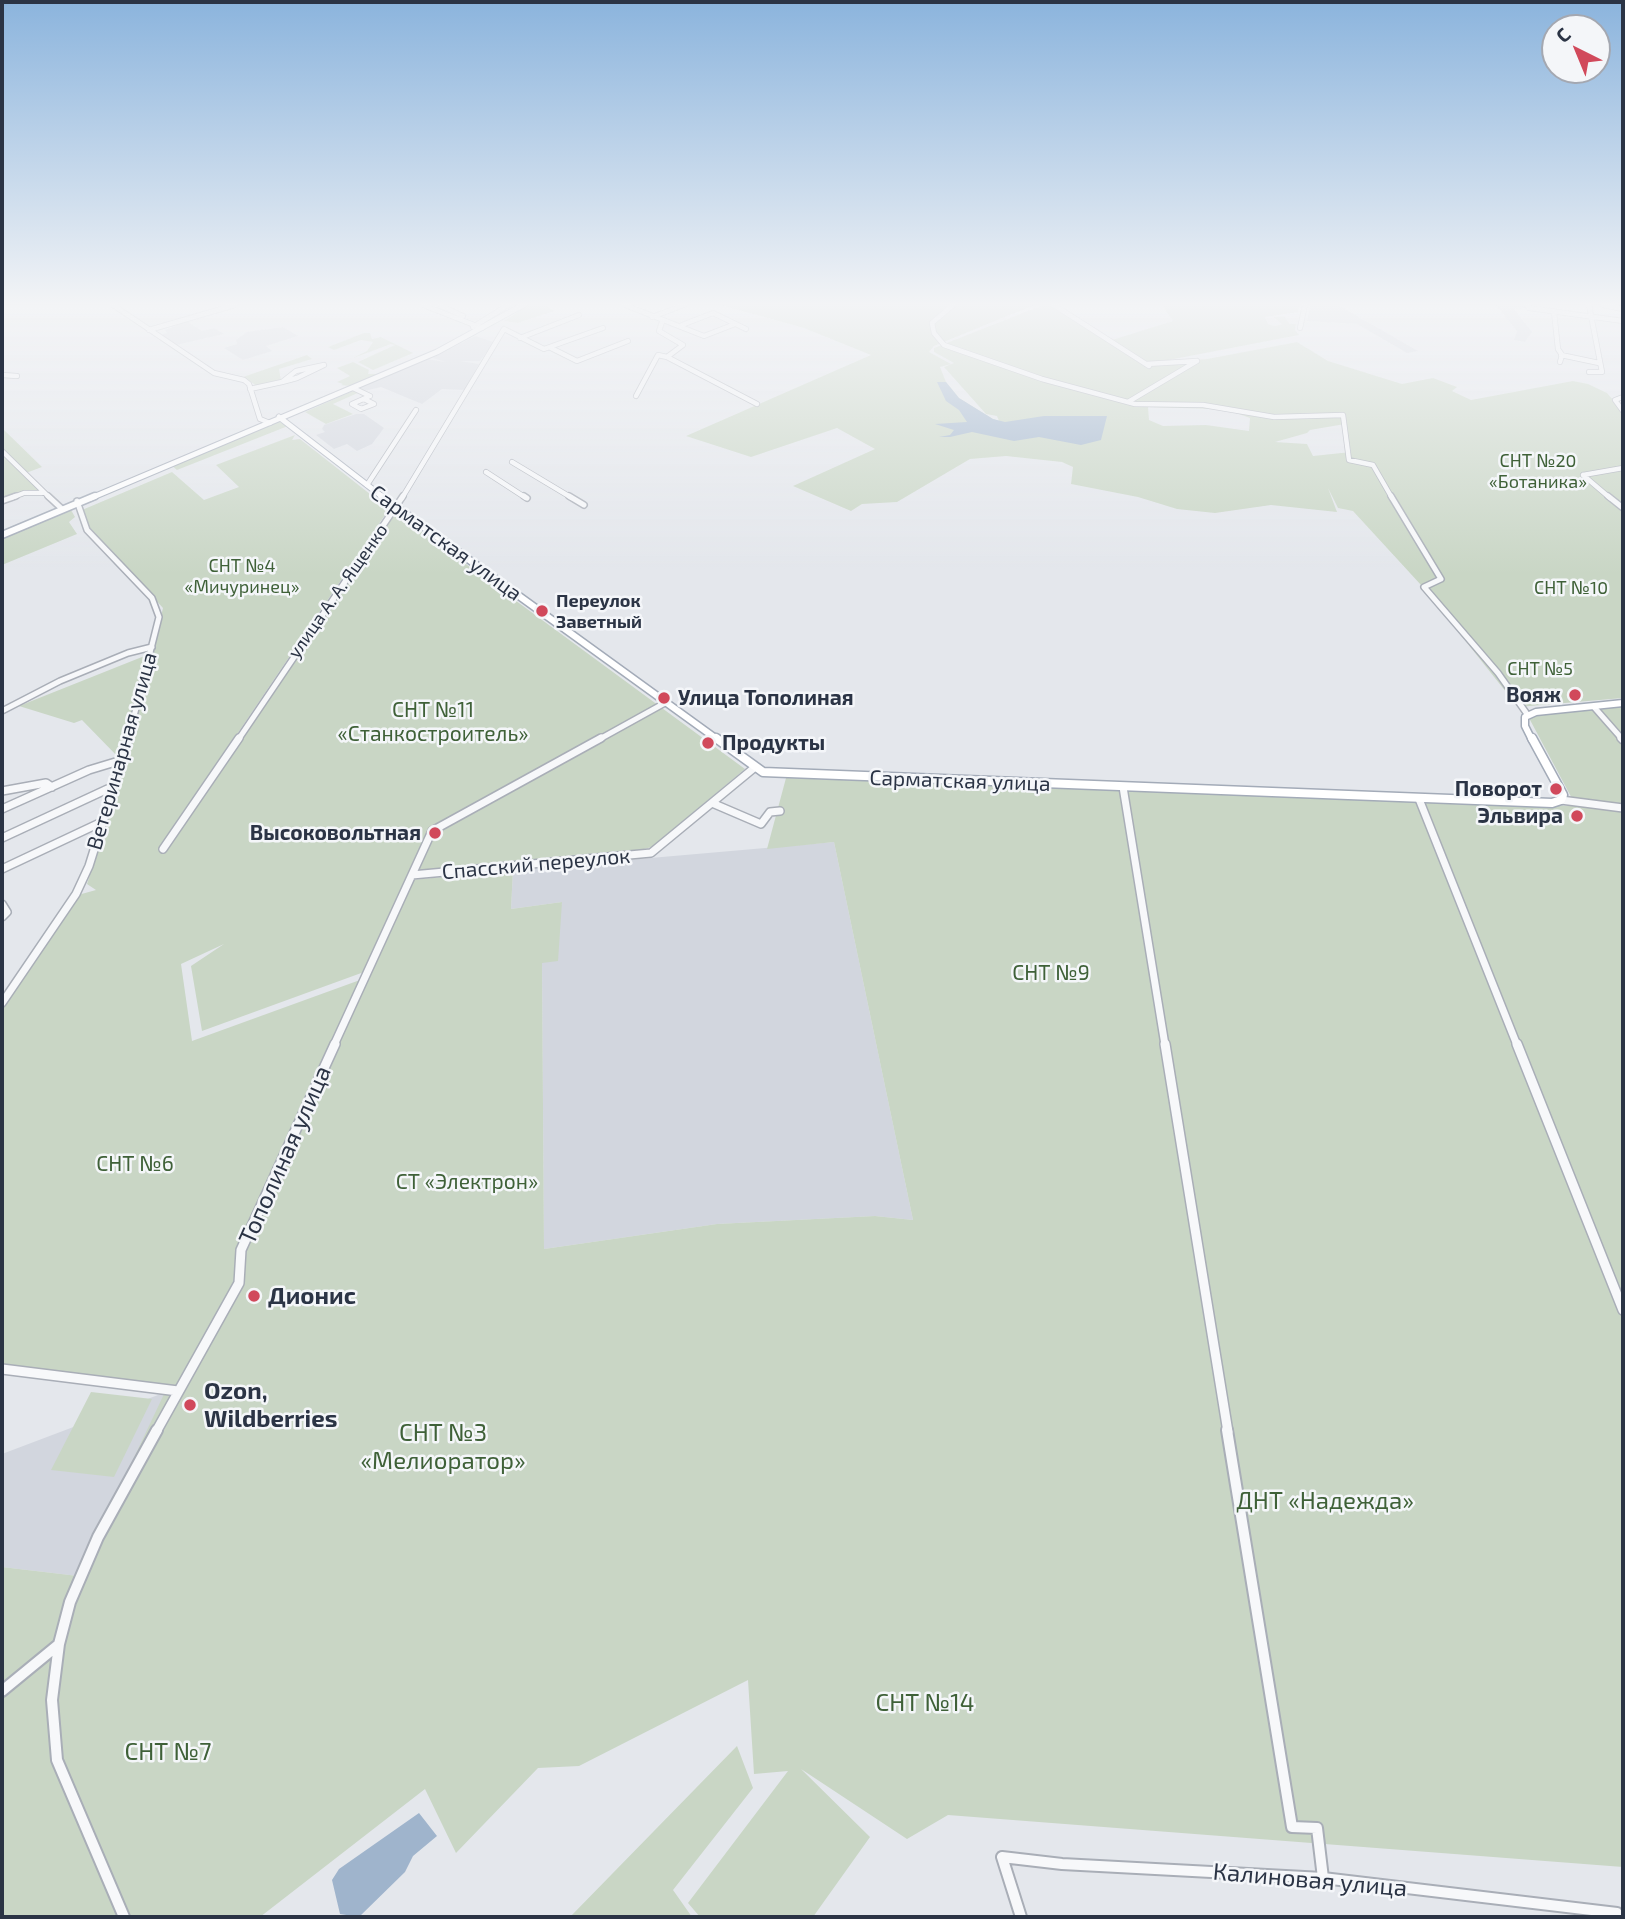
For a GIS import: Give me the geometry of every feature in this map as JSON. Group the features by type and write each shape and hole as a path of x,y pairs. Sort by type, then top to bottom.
{"main road":[{"path":"280,418 335,395"},
{"path":"2,533 337,395"},
{"name":"Сарматская улица","path":"280,418 396,507 754,768 776,775 1546,804 1561,800"},
{"path":"2,533 269,422"},
{"path":"1561,800 1562,790 1525,726 1527,714 1623,703"}],"street":[{"path":"252,395 260,419"},
{"path":"364,399 370,396 367,395"},
{"name":"улица А. А. Ященко","path":"163,849 396,507 464,395"},
{"path":"739,395 757,404"},
{"path":"1100,395 1127,402 1216,407 1274,416 1343,415 1349,460 1373,465 1440,579 1424,587 1498,673 1527,714"},
{"path":"1127,402 1140,395"},
{"path":"1623,397 1615,400 1623,411"},
{"path":"367,485 416,410"},
{"path":"251,429 260,419 280,418"},
{"path":"260,419 269,422"},
{"path":"2,451 42,493 61,508"},
{"path":"512,462 584,505"},
{"path":"1623,468 1583,475 1623,509"},
{"path":"486,472 527,498"},
{"path":"2,501 24,493 42,493"},
{"name":"Ветеринарная улица","path":"2,1003 82,882 122,760 159,617 157,604 83,524 77,502"},
{"path":"2,711 60,681 128,653 152,647"},
{"name":"Тополиная улица","path":"124,1917 57,1760 52,1700 59,1644 70,1602 98,1537 239,1283 240,1250 432,831 663,704"},
{"path":"1594,706 1623,740"},
{"path":"2,809 89,770 122,760"},
{"name":"Спасский переулок","path":"412,875 651,853 754,768"},
{"path":"2,791 46,783 52,787"},
{"path":"2,838 114,786"},
{"path":"1123,787 1293,1827 1317,1828 1323,1878"},
{"path":"1419,799 1623,1310"},
{"path":"1561,800 1581,806 1623,808"},
{"path":"712,803 761,824 771,812 780,811"},
{"path":"2,869 104,821"},
{"path":"2,904 4,915"},
{"path":"2,1369 178,1391"},
{"path":"2,1691 59,1644"},
{"name":"Калиновая улица","path":"1021,1917 1002,1857 1062,1864 1323,1878 1616,1913"}],"shaded area":[{"path":"399,395 435,395 422,404"},
{"path":"356,414 364,414 384,428 372,444 357,451 347,444 334,449 316,435 325,432 322,429 324,425"},
{"path":"834,842 913,1220 875,1216 717,1224 544,1249 542,963 562,902 511,909 513,870"},
{"path":"166,1392 78,1576 2,1567 2,1454"}],"green space":[{"path":"345,395 354,395 333,404 353,414 326,424 305,412"},
{"path":"781,395 956,395 959,398 993,419 999,421 997,416 986,414 969,395 1460,395 1471,400 1500,395 1608,395 1623,411 1623,698 1518,707 1421,585 1353,511 1338,508 1328,488 1337,512 1271,505 1215,513 1177,509 1138,497 1071,484 1073,467 1062,462 1006,456 970,459 897,502 862,504 851,511 793,486 875,449 837,428 751,457 686,436","holes":["1148,407 1216,409 1250,418 1249,431 1206,425 1163,426 1149,420","1345,424 1351,452 1313,456 1307,444 1275,442 1310,430"]},
{"path":"277,421 288,426 177,470 171,465"},
{"path":"2,428 42,467 26,473 45,493 24,493 2,503"},
{"path":"295,435 292,440 300,439 389,509 161,847 173,842 395,512 745,769 652,847 623,854 409,871 364,972 202,1031 191,966 224,944 181,964 192,1041 360,980 264,1202 412,880 513,870 511,909 562,902 558,961 542,963 544,1249 717,1224 875,1216 913,1220 834,842 767,849 786,778 1576,806 1529,718 1534,713 1623,706 1623,1867 948,1815 907,1839 801,1769 870,1837 813,1917 700,1917 688,1903 788,1771 754,1774 748,1680 579,1766 538,1768 456,1853 425,1789 260,1917 2,1917 2,1567 78,1576 165,1392 4,1374 2,1378 2,1003 78,895 96,890 87,884 129,752 163,608 88,526 82,510 172,472 204,500 239,487 216,465"},
{"path":"71,510 75,517 69,522 77,534 2,565 2,538"},
{"path":"147,655 119,758 82,720 74,723 19,706"},
{"path":"91,1392 152,1399 114,1477 51,1470"},
{"path":"737,1746 753,1788 673,1890 692,1917 570,1917"}],"water":[{"path":"943,395 956,395 993,419 1005,422 1044,416 1107,416 1101,440 1081,445 1039,437 1014,441 972,432 939,437 950,435 954,430 935,424 967,422 959,410 946,401"},
{"path":"419,1813 437,1836 413,1856 405,1872 359,1917 340,1914 332,1880 339,1869"}],"place":[{"name":"Переулок Заветный","path":"542,611"},
{"name":"Вояж","path":"1575,695"},
{"name":"Улица Тополиная","path":"664,698"},
{"name":"Продукты","path":"708,743"},
{"name":"Поворот","path":"1556,789"},
{"name":"Эльвира","path":"1577,816"},
{"name":"Высоковольтная","path":"435,833"},
{"name":"Дионис","path":"254,1296"},
{"name":"Ozon, Wildberries","path":"190,1405"}],"park label":[{"name":"СНТ №20 «Ботаника»","path":"1538,471"},
{"name":"СНТ №4 «Мичуринец»","path":"242,576"},
{"name":"СНТ №10","path":"1571,588"},
{"name":"СНТ №5","path":"1540,669"},
{"name":"СНТ №11 «Станкостроитель»","path":"433,722"},
{"name":"СНТ №9","path":"1051,973"},
{"name":"СНТ №6","path":"135,1164"},
{"name":"СТ «Электрон»","path":"467,1182"},
{"name":"СНТ №3 «Мелиоратор»","path":"443,1447"},
{"name":"ДНТ «Надежда»","path":"1325,1501"},
{"name":"СНТ №14","path":"925,1703"},
{"name":"СНТ №7","path":"168,1752"}]}
